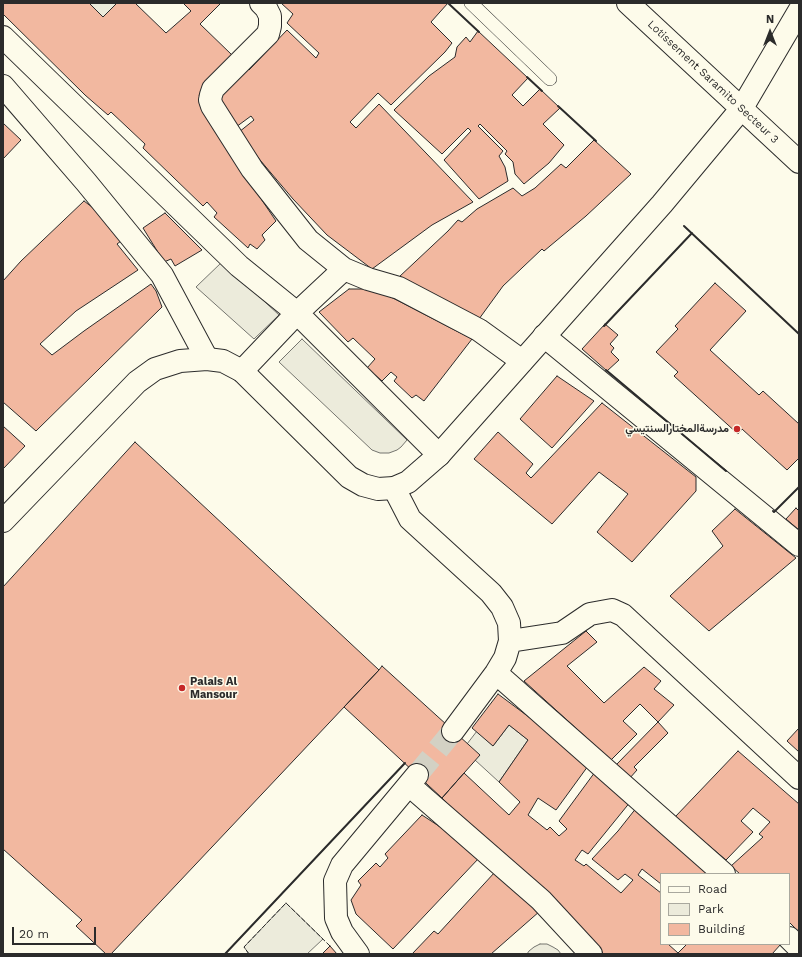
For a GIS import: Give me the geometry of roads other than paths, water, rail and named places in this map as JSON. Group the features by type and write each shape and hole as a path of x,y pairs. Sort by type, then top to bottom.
{"street":[{"path":"261,3 266,8 270,16 268,34 213,89 210,100 212,106 252,169 308,240 344,269 368,279 399,288 479,330 522,362"},
{"name":"Lotissement Saramito Secteur 3","path":"628,3 799,162"},
{"path":"5,513 137,382 156,369 180,361 207,359 223,362 242,371 349,477 363,485 378,489 394,488 408,482 439,455 662,204 742,108 799,11"},
{"path":"3,37 239,266 297,313 439,455"},
{"path":"3,86 86,182 162,275 207,359"},
{"path":"242,371 297,313 344,269"},
{"path":"544,336 799,545"},
{"path":"394,488 410,519 491,593 502,607 509,623 510,640 505,658 496,673 453,731"},
{"path":"510,640 562,633 590,614 612,610 623,615 799,778"},
{"path":"496,673 723,873"},
{"path":"358,954 342,932 336,918 335,880 342,865 413,780 541,900 590,954"},
{"path":"790,939 799,948"}],"lane":[{"path":"471,3 550,79"}],"tunnel":[{"path":"417,775 453,731"}],"place":[{"name":"مدرسةالمختارالسنتيسي","path":"737,429"},
{"name":"Palais Al Mansour","path":"182,688"}]}
